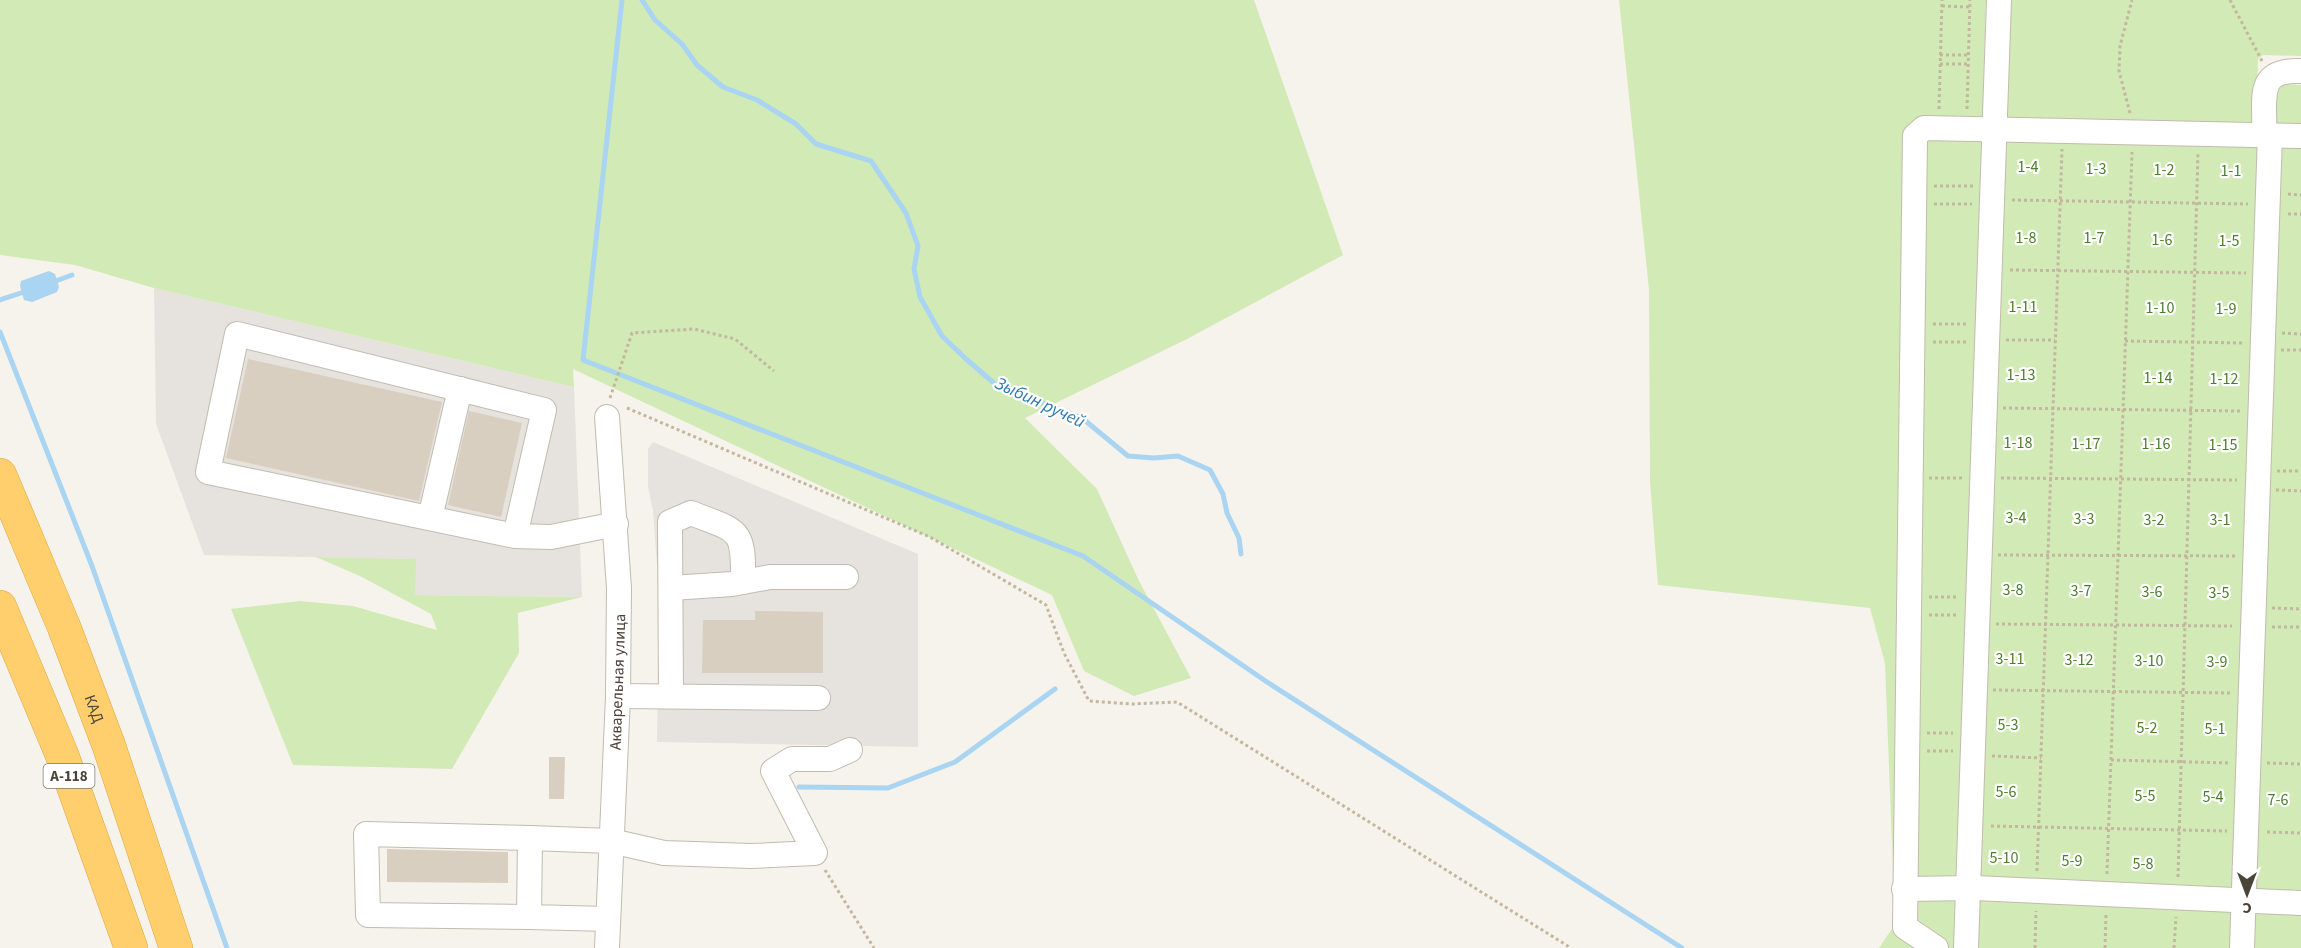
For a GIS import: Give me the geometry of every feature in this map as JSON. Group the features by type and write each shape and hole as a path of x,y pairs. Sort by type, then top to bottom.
{"highway":[{"name":"КАД","path":"0,475 64,627 109,746 176,948"},
{"name":"А-118","path":"0,607 62,755 131,948"}],"street":[{"path":"1966,948 1999,0"},
{"path":"2242,948 2265,343 2268,204 2266,86 2270,76 2278,71 2301,70"},
{"path":"1936,948 1905,927 1915,136 1924,128 2301,136"},
{"path":"515,536 544,410 237,334 208,472 515,536 551,537 616,524"},
{"path":"430,518 460,389"},
{"name":"Акварельная улица","path":"607,948 618,696 617,413"},
{"path":"671,696 670,522 691,513 735,530 744,546 743,582"},
{"path":"671,588 743,582 770,577 846,577"},
{"path":"618,696 818,698"},
{"path":"608,918 368,915 366,834 611,841 664,853 751,856 815,853 773,771 792,759 830,759 850,750"},
{"path":"530,838 530,917"},
{"path":"1905,889 2037,891 2301,903"}],"path":[{"path":"1942,0 1939,112 1948,112"},
{"path":"1957,112 1967,112 1970,0"},
{"path":"2105,948 2132,132 2130,109 2119,71 2120,46 2132,0"},
{"path":"2230,0 2270,76"},
{"path":"1942,6 1970,7"},
{"path":"1940,55 1968,55"},
{"path":"1940,64 1968,64"},
{"path":"2035,948 2062,130"},
{"path":"2174,948 2180,830 2198,133"},
{"path":"1914,195 2060,201 2268,204"},
{"path":"1914,195 1991,197"},
{"path":"1988,270 2266,273"},
{"path":"774,371 735,339 694,329 633,333 608,403 617,413 930,537 1046,605 1064,653 1089,701 1132,704 1178,702 1571,948"},
{"path":"1913,333 2055,340"},
{"path":"1913,333 1986,335"},
{"path":"2125,341 2265,343"},
{"path":"1983,408 2262,411"},
{"path":"1912,478 2260,480 2301,471"},
{"path":"2260,480 2301,491"},
{"path":"1978,554 2258,557"},
{"path":"1910,606 1976,612 2046,624 2185,626 2301,609"},
{"path":"1910,606 1976,612"},
{"path":"2255,617 2301,627"},
{"path":"1974,689 2253,693"},
{"path":"1907,742 1972,747 2041,758"},
{"path":"1907,742 1972,747"},
{"path":"2110,760 2301,764"},
{"path":"1969,825 2301,833"},
{"path":"815,853 874,948"}],"shaded area":[{"path":"154,288 574,387 582,597 415,595 415,559 204,555 156,424"},
{"path":"653,442 918,554 918,747 657,742 659,593 653,511 648,487 648,449"}],"green space":[{"path":"0,0 1254,0 1343,255 1187,339 1025,418 1097,489 1139,581 1191,678 1134,696 1084,671 1052,595 573,369 574,387 154,288 75,265 0,255"},
{"path":"1619,0 1986,0 1982,134 2301,141 2301,948 1879,948 1895,924 1885,663 1870,608 1658,585 1650,481 1649,290"},
{"path":"2005,0 2301,0 2301,56 2263,55 2258,59 2256,127 2002,121"},
{"path":"2284,84 2301,85 2301,130 2274,129 2274,95"},
{"path":"316,557 416,559 415,595 582,597 518,613 519,653 452,769 293,765 231,609 300,601 353,606 437,630 431,614 360,576"}],"water":[{"path":"49,271 55,274 59,287 57,292 32,302 24,300 21,281"}],"building":[{"path":"248,359 442,402 419,501 226,458"},
{"path":"469,411 522,423 501,517 448,505"},
{"path":"755,611 823,612 823,673 702,673 703,620 755,620"},
{"path":"549,757 565,757 564,799 549,799"},
{"path":"387,849 508,852 508,883 387,882"}],"waterway":[{"path":"622,0 583,360 1083,556 1267,682 1682,948"},
{"name":"Зыбин ручей","path":"642,0 655,20 682,44 697,65 723,87 757,100 796,124 816,144 871,161 906,213 918,246 914,269 920,297 942,336 966,359 995,384 1082,418 1128,456 1154,458 1178,456 1210,470 1223,494 1227,513 1239,538 1241,554"},
{"path":"53,282 72,275"},
{"path":"0,300 27,291"},
{"path":"0,332 92,566 227,948"},
{"path":"799,787 888,788 955,762 1055,689"}],"park label":[{"name":"1-4","path":"2028,166"},
{"name":"1-3","path":"2096,168"},
{"name":"1-2","path":"2164,169"},
{"name":"1-1","path":"2231,170"},
{"name":"1-8","path":"2026,237"},
{"name":"1-7","path":"2094,237"},
{"name":"1-6","path":"2162,239"},
{"name":"1-5","path":"2229,240"},
{"name":"1-11","path":"2023,306"},
{"name":"1-10","path":"2160,307"},
{"name":"1-9","path":"2226,308"},
{"name":"1-13","path":"2021,374"},
{"name":"1-14","path":"2158,377"},
{"name":"1-12","path":"2224,378"},
{"name":"1-18","path":"2018,442"},
{"name":"1-17","path":"2086,443"},
{"name":"1-16","path":"2156,443"},
{"name":"1-15","path":"2223,444"},
{"name":"3-4","path":"2016,517"},
{"name":"3-3","path":"2084,518"},
{"name":"3-2","path":"2154,519"},
{"name":"3-1","path":"2220,519"},
{"name":"3-8","path":"2013,589"},
{"name":"3-7","path":"2081,590"},
{"name":"3-6","path":"2152,591"},
{"name":"3-5","path":"2219,592"},
{"name":"3-11","path":"2010,658"},
{"name":"3-12","path":"2079,659"},
{"name":"3-10","path":"2149,660"},
{"name":"3-9","path":"2217,661"},
{"name":"5-3","path":"2008,724"},
{"name":"5-2","path":"2147,727"},
{"name":"5-1","path":"2215,728"},
{"name":"5-6","path":"2006,791"},
{"name":"5-5","path":"2145,795"},
{"name":"5-4","path":"2213,796"},
{"name":"7-6","path":"2278,799"},
{"name":"5-10","path":"2004,857"},
{"name":"5-9","path":"2072,860"},
{"name":"5-8","path":"2143,863"}]}
